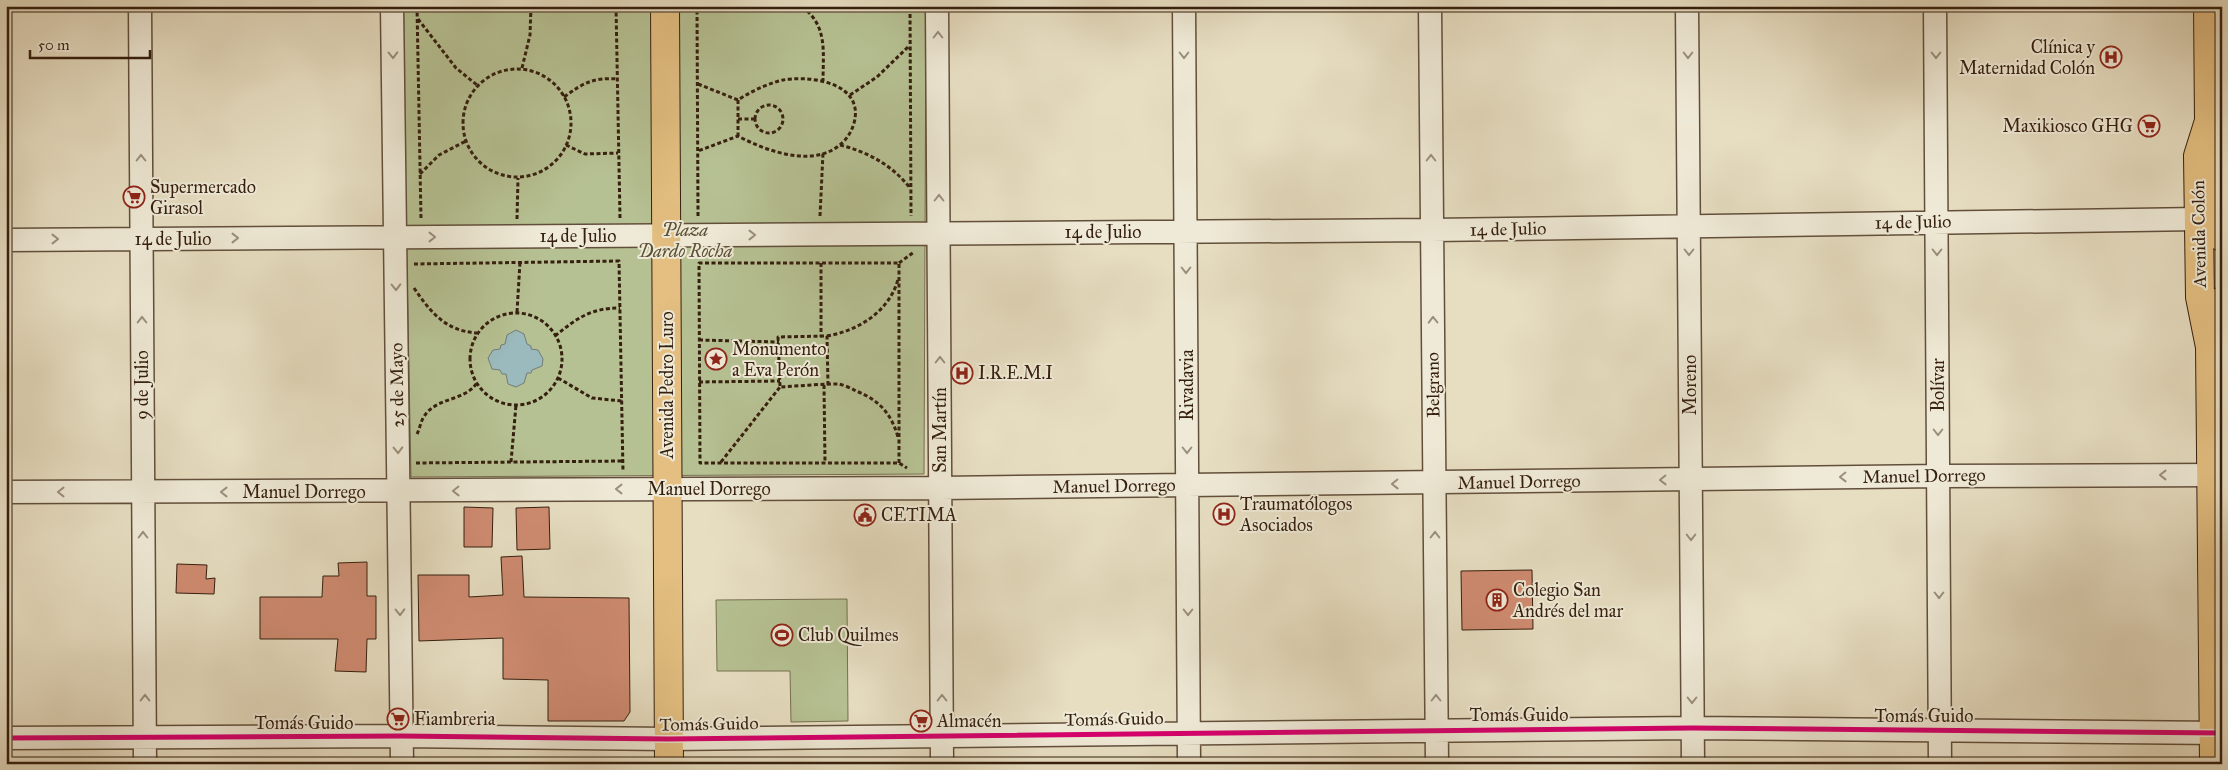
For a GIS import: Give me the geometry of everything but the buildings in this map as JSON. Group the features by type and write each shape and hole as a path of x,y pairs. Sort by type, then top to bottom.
{"main road":[{"name":"Avenida Pedro Luro","path":"665,6 668,751"},
{"name":"Avenida Colón","path":"2208,6 2210,126 2221,156 2222,237"},
{"name":"Avenida Colón","path":"2210,126 2198,156 2200,297 2210,347 2217,475 2218,733 2214,764"},
{"name":"Avenida Colón","path":"2210,347 2222,301"}],"street":[{"name":"9 de Julio","path":"140,6 145,764"},
{"name":"25 de Mayo","path":"392,6 402,764"},
{"name":"San Martín","path":"938,6 942,764"},
{"name":"Rivadavia","path":"1184,6 1189,764"},
{"name":"Belgrano","path":"1430,6 1437,764"},
{"name":"Moreno","path":"1687,6 1693,764"},
{"name":"Bolívar","path":"1936,6 1940,764"},
{"name":"14 de Julio","path":"6,240 1432,230 2199,219"},
{"name":"Manuel Dorrego","path":"6,492 398,492 940,488 1938,476 2217,475"},
{"name":"Tomás Guido","path":"6,738 401,736 668,751 942,735 1189,732 1692,728 2218,733"}],"path":[{"path":"417,6 421,226"},
{"path":"522,68 530,35 531,6"},
{"path":"616,6 620,223"},
{"path":"698,219 696,7 911,7 911,220"},
{"path":"802,7 813,15 818,24 824,52 823,81"},
{"path":"417,18 456,68 477,85"},
{"path":"850,95 877,78 909,46"},
{"path":"522,68 550,79 564,97 571,112 572,123 566,145 553,165 542,172 518,178 502,176 487,168 472,154 463,129 463,112 468,99 477,85 490,75 508,69 522,68"},
{"path":"564,97 595,79 617,79"},
{"path":"698,84 738,100 766,85 784,80 823,81 850,95 855,108 855,121 850,134 840,145 823,153 801,156 784,154 766,150 738,136 698,151"},
{"path":"738,100 738,136"},
{"path":"770,105 779,109 783,122 775,132 766,133 758,128 755,119 761,107 770,105"},
{"path":"738,119 755,119"},
{"path":"420,175 439,155 466,141"},
{"path":"566,145 585,154 618,153"},
{"path":"840,145 863,152 883,163 910,188"},
{"path":"820,219 823,153"},
{"path":"517,224 518,178"},
{"path":"412,271 412,264 619,261 623,461 416,464 416,455"},
{"path":"517,312 520,262"},
{"path":"699,263 899,263 899,273 899,464 700,463 699,263"},
{"path":"821,263 821,336"},
{"path":"720,463 780,386 778,338 827,336 857,326 878,312 890,300 899,273"},
{"path":"413,295 413,285 429,308 444,323 454,329 477,333"},
{"path":"556,336 586,314 604,308 620,308"},
{"path":"517,312 530,315 542,321 556,336 562,354 558,378 550,391 539,399 527,404 516,405 498,402 486,395 476,384 469,356 472,342 477,333 490,320 503,314 517,312"},
{"path":"826,463 827,336"},
{"path":"699,340 779,342"},
{"path":"558,378 592,398 622,401"},
{"path":"699,382 780,381"},
{"path":"416,427 416,436 424,416 430,410 443,401 472,390 476,384"},
{"path":"780,386 839,384 864,394 880,403 893,420 899,442"},
{"path":"511,462 516,405"}],"green space":[{"name":"Plaza Dardo Rocha","path":"402,6 926,6 924,474 411,477"},
{"name":"Club Quilmes","path":"847,599 848,721 791,722 790,671 717,671 716,600"}],"water":[{"path":"516,330 524,334 527,344 531,346 531,349 538,350 543,359 542,366 532,370 531,373 527,373 524,383 516,387 508,384 506,374 502,374 500,370 492,369 488,358 493,350 500,349 501,345 505,344 507,335"}],"cycle path":[{"path":"6,738 401,736 668,739 1692,728 2222,733"}],"place":[{"name":"Clínica y Maternidad Colón","path":"2111,57"},
{"name":"Maxikiosco GHG","path":"2149,126"},
{"name":"Supermercado Girasol","path":"134,197"},
{"name":"Monumento a Eva Perón","path":"716,359"},
{"name":"I.R.E.M.I","path":"962,373"},
{"name":"Traumatólogos Asociados","path":"1224,514"},
{"name":"CETIMA","path":"865,515"},
{"name":"Colegio San Andrés del mar","path":"1497,600"},
{"name":"Club Quilmes","path":"782,635"},
{"name":"Fiambreria","path":"398,719"},
{"name":"Almacén","path":"921,721"}]}
